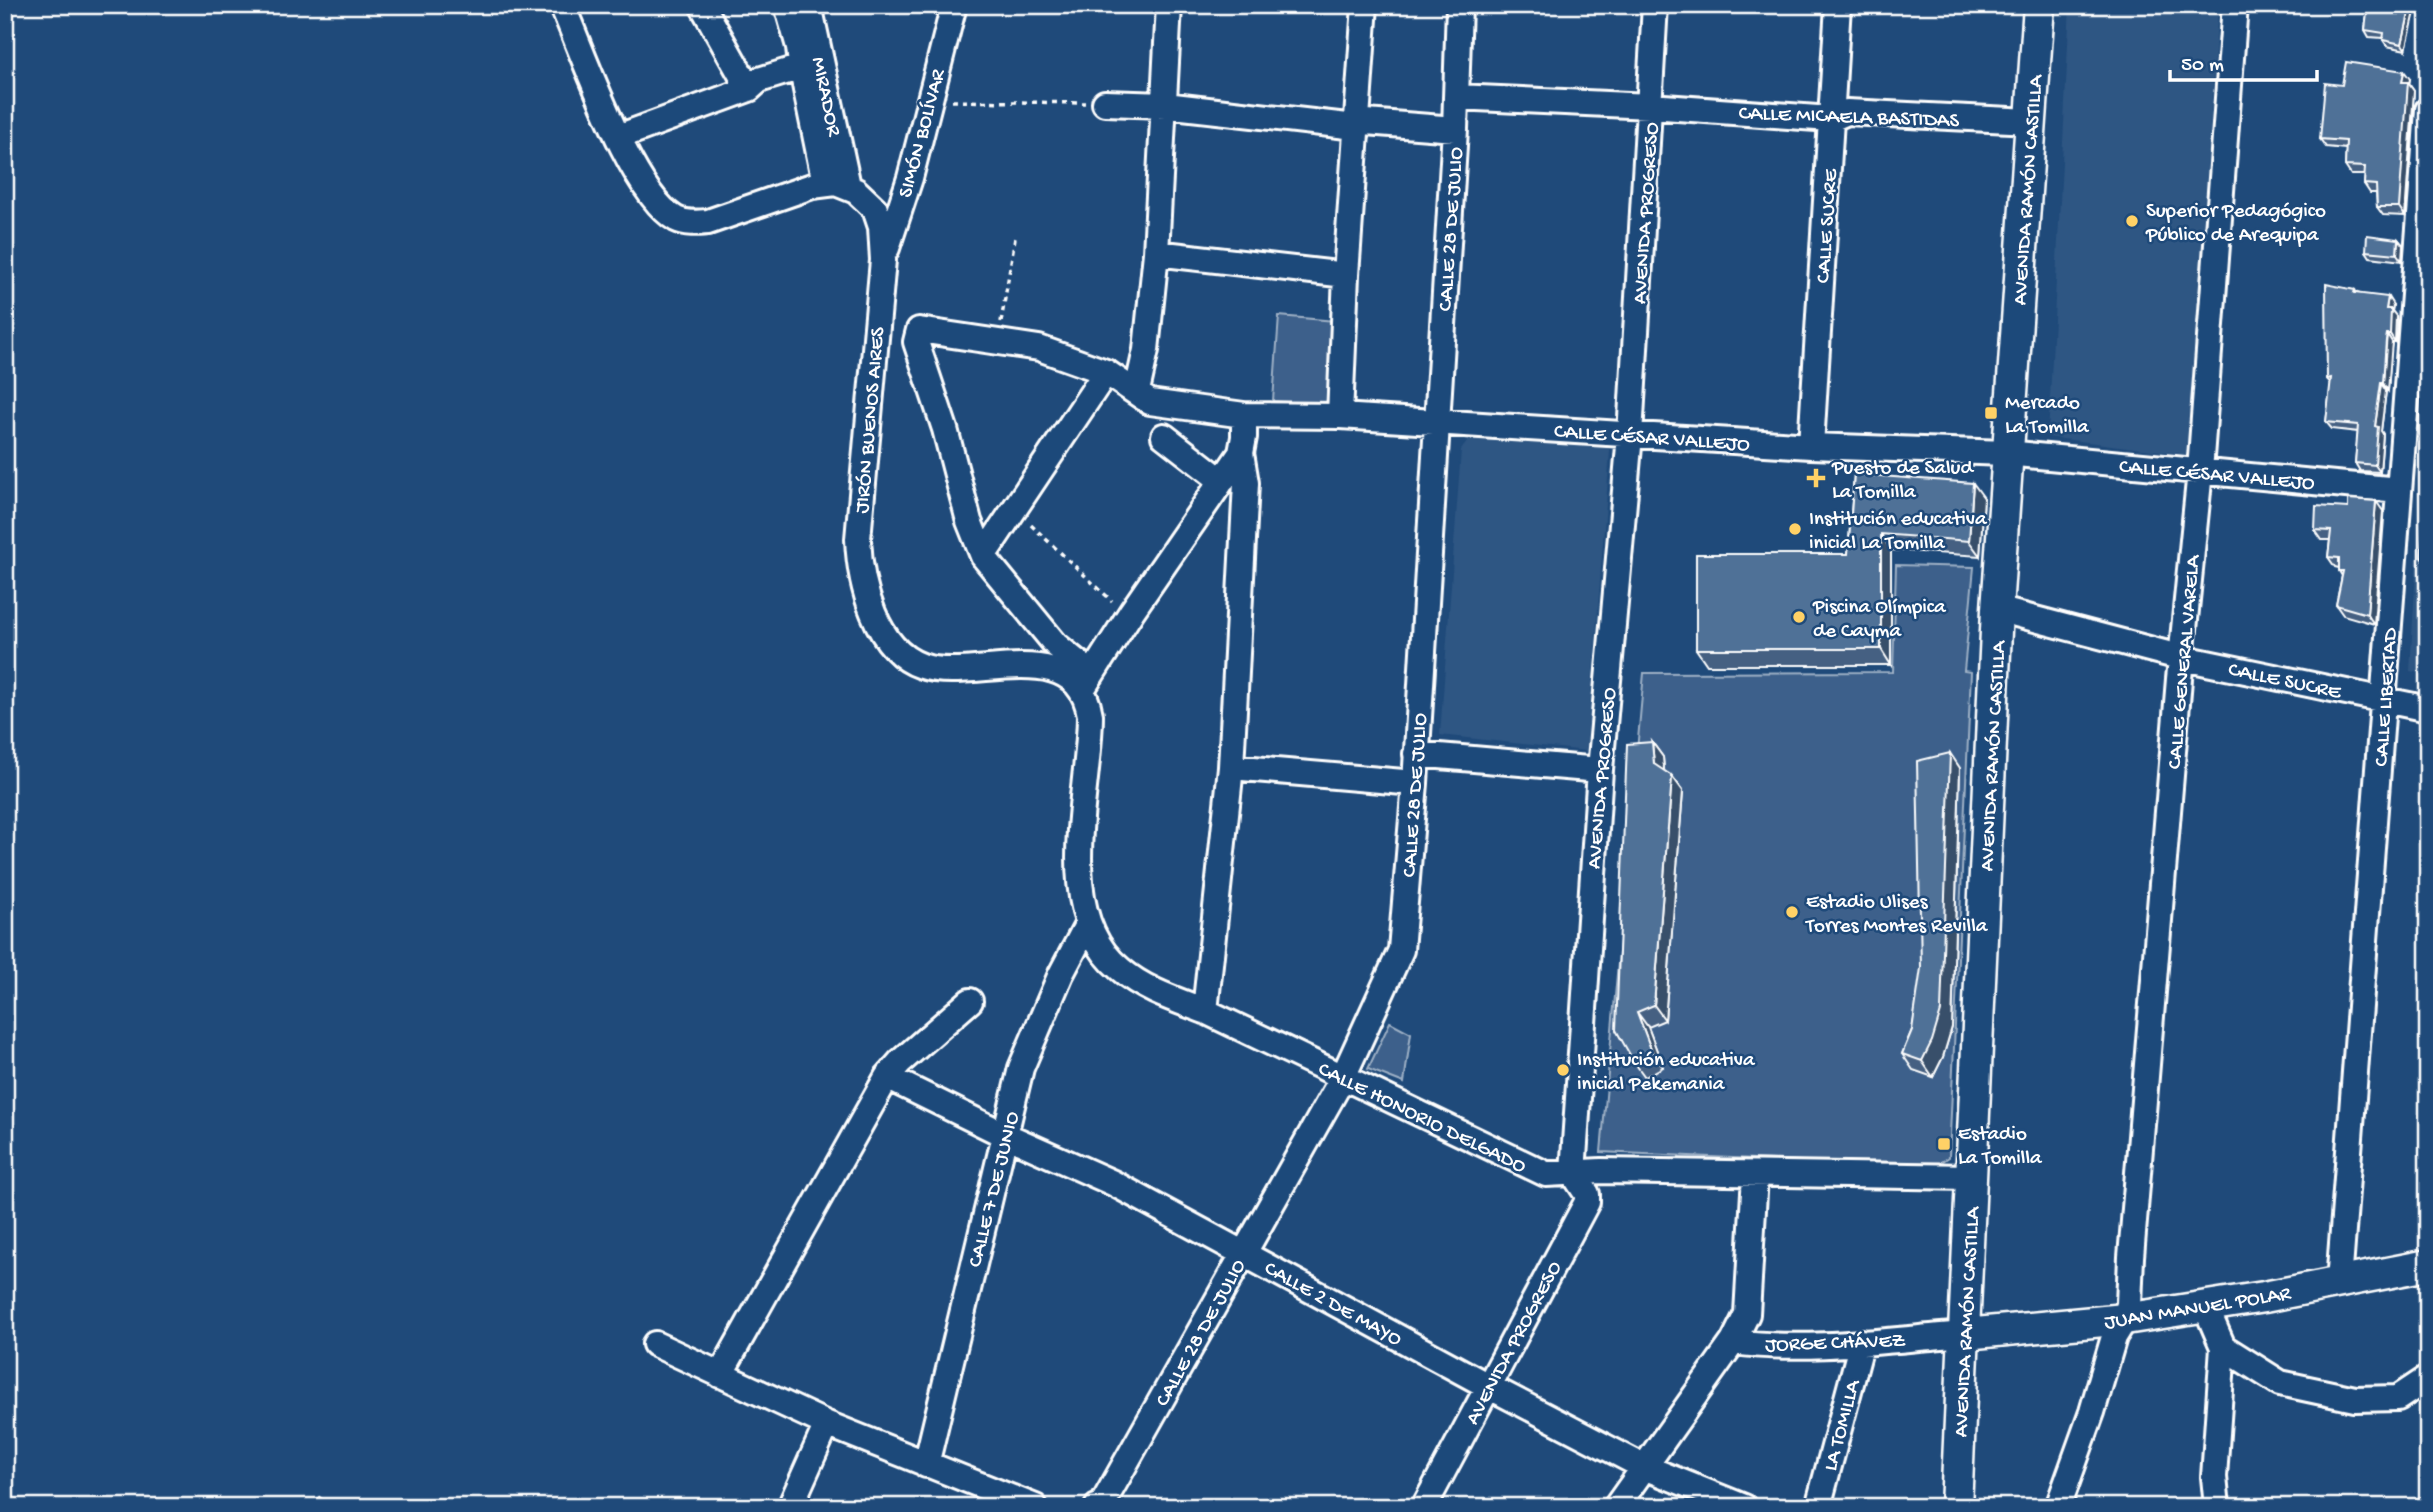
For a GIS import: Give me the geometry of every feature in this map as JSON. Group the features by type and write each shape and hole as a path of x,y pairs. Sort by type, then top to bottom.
{"main road":[{"name":"AVENIDA RAMÓN CASTILLA","path":"1956,1507 1997,609 2039,5"},
{"name":"JUAN MANUEL POLAR","path":"1965,1334 2125,1319 2339,1283 2428,1265"}],"street":[{"path":"562,5 625,155 650,194 677,219 689,223 708,222 836,185"},
{"path":"702,5 749,89"},
{"name":"MIRADOR","path":"787,5 799,47 811,63"},
{"name":"MIRADOR","path":"809,5 811,63 836,185"},
{"name":"SIMÓN BOLÍVAR","path":"883,260 910,178 954,5"},
{"path":"1137,391 1146,350 1156,253 1170,5"},
{"path":"1340,416 1346,275 1365,5"},
{"name":"CALLE 28 DE JULIO","path":"1101,1506 1342,1077 1401,950 1415,783 1455,129 1459,5"},
{"name":"AVENIDA PROGRESO","path":"1424,1507 1587,1202 1587,1194 1573,1173 1600,770 1630,435 1655,5"},
{"name":"CALLE SUCRE","path":"1811,446 1838,5"},
{"name":"CALLE GENERAL VARELA","path":"2058,1507 2092,1412 2114,1337 2125,1319 2129,1304 2200,471 2235,5"},
{"path":"618,137 749,89 759,80 811,63"},
{"name":"CALLE MICAELA BASTIDAS","path":"1456,97 1650,106 1831,119 1847,112 2031,121"},
{"path":"1105,103 1165,105 1356,127 1366,122 1455,129"},
{"name":"CALLE LIBERTAD","path":"2339,1283 2399,490 2418,340 2428,110"},
{"name":"JIRÓN BUENOS AIRES","path":"836,185 869,202 879,218 883,239 858,539 859,566 870,607 896,649 924,667 954,670 1038,666 1086,683"},
{"path":"1156,253 1346,275"},
{"name":"CALLE CÉSAR VALLEJO","path":"983,556 969,521 945,429 916,342 919,330 1039,348 1106,372 1150,402 1244,415 1340,416 1811,446 2006,453 2399,490"},
{"path":"1088,923 1082,900 1079,856 1090,715 1086,683 983,556 1106,372"},
{"path":"1205,1011 1231,767 1246,484 1241,453 1244,415"},
{"path":"1164,436 1222,481"},
{"path":"1086,683 1241,453"},
{"name":"CALLE SUCRE","path":"1997,609 2183,658 2428,709"},
{"path":"1416,754 1600,770"},
{"path":"1231,767 1415,783"},
{"name":"CALLE HONORIO DELGADO","path":"1088,923 1105,955 1132,979 1156,992 1205,1011 1535,1171 1546,1174 1601,1171 1971,1177"},
{"name":"CALLE 7 DE JUNIO","path":"926,1465 1021,1068 1061,974 1088,923"},
{"path":"720,1376 887,1077 900,1062 970,1001"},
{"name":"CALLE 2 DE MAYO","path":"887,1077 1005,1135 1113,1183 1488,1387 1644,1467 1744,1507"},
{"path":"1616,1507 1733,1342 1747,1314 1755,1175"},
{"path":"2205,1305 2223,1347 2214,1476 2217,1507"},
{"name":"JORGE CHÁVEZ","path":"1733,1342 1767,1346 1965,1334"},
{"name":"LA TOMILLA","path":"1818,1507 1862,1342"},
{"path":"655,1344 827,1424 1035,1507"},
{"path":"2223,1347 2280,1382 2355,1399 2398,1398 2428,1378"},
{"path":"790,1507 827,1424"}],"path":[{"path":"929,101 1105,103"},
{"path":"998,342 1015,238"},
{"path":"1013,510 1128,617"},
{"path":"318,1497 329,1506 338,1507"}],"shaded area":[{"name":"Superior Pedagógico Público de Arequipa","path":"2070,5 2218,5 2190,455 2048,437"},
{"path":"1279,316 1335,321 1328,405 1273,401"},
{"path":"2428,367 2428,675 2410,671"},
{"path":"1470,438 1604,444 1610,451 1587,751 1440,735 1461,450"},
{"name":"Estadio Ulises Torres Montes Revilla","path":"1896,565 1974,567 1964,671 1971,672 1949,1157 1934,1167 1601,1152 1644,673 1893,672"},
{"path":"1390,1022 1411,1033 1404,1083 1368,1069"}],"building":[{"path":"2368,5 2411,5 2402,44 2383,40 2384,33 2365,30"},
{"path":"2346,62 2404,71 2402,82 2408,82 2399,207 2377,207 2376,185 2364,184 2365,167 2345,166 2346,141 2320,139 2325,83 2342,85"},
{"path":"2367,235 2398,239 2397,254 2366,251"},
{"path":"2326,284 2355,290 2354,293 2388,297 2386,309 2391,309 2390,334 2387,334 2386,340 2383,383 2375,426 2378,427 2375,465 2355,463 2358,425 2326,422 2331,378 2327,379"},
{"path":"2420,377 2428,377 2428,393 2420,393"},
{"path":"1854,474 1973,483 1969,541 1881,534 1881,649 1696,649 1696,554 1848,554"},
{"path":"2425,482 2428,482 2428,557 2421,557"},
{"path":"2348,499 2376,501 2367,614 2336,605 2343,571 2339,571 2339,558 2328,557 2331,531 2315,530 2316,506 2348,508"},
{"path":"1652,742 1654,764 1672,776 1654,1005 1637,1012 1652,1052 1634,1062 1616,1030 1627,744"},
{"path":"1950,753 1941,1011 1932,1041 1922,1061 1902,1054 1912,1030 1921,968 1917,761"}],"place":[{"name":"Superior Pedagógico Público de Arequipa","path":"2132,221"},
{"name":"Mercado La Tomilla","path":"1991,413"},
{"name":"Puesto de Salud La Tomilla","path":"1816,478"},
{"name":"Institución educativa inicial La Tomilla","path":"1795,529"},
{"name":"Piscina Olímpica de Cayma","path":"1799,617"},
{"name":"Estadio Ulises Torres Montes Revilla","path":"1792,912"},
{"name":"Institución educativa inicial Pekemania","path":"1563,1070"},
{"name":"Estadio La Tomilla","path":"1944,1144"}]}
